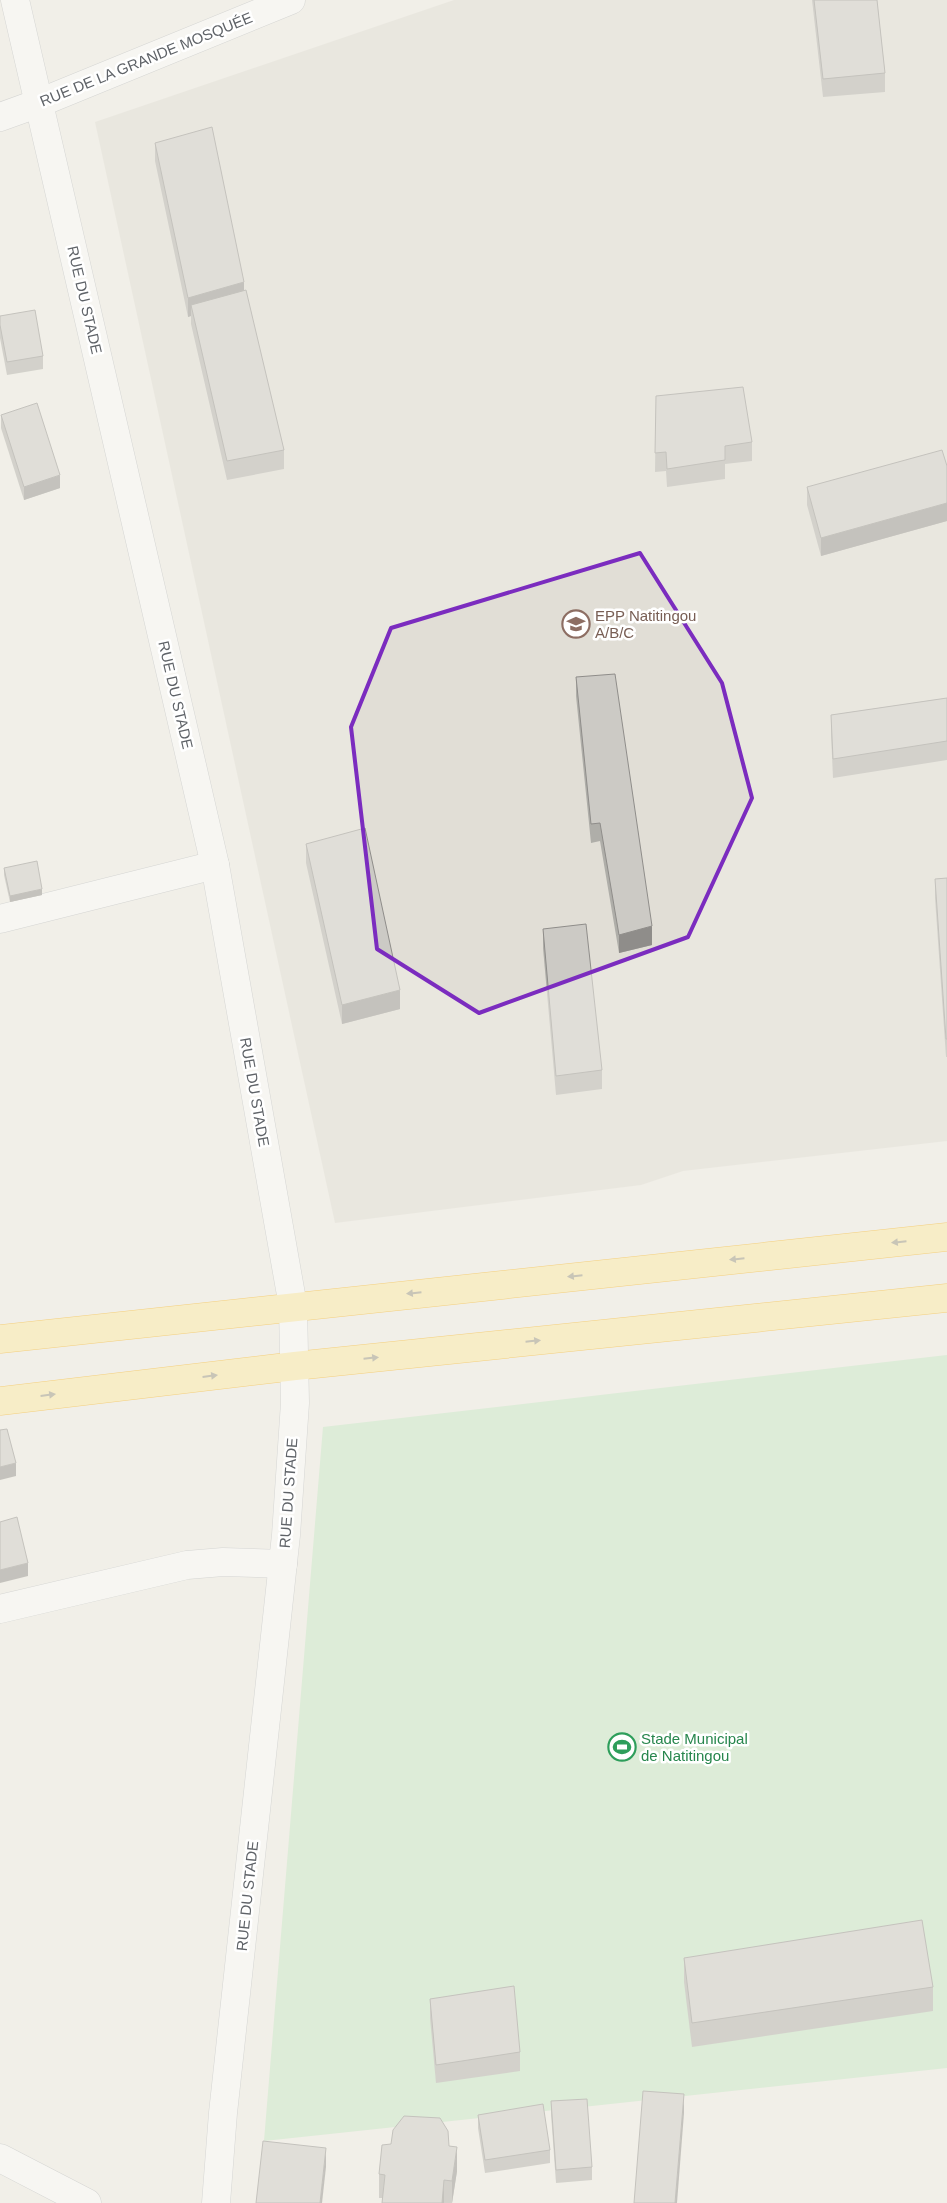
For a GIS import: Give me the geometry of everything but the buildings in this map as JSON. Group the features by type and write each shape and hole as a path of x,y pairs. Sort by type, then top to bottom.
{"highway":[{"path":"0,1339 947,1237"},
{"path":"0,1400 295,1366 947,1298"}],"street":[{"name":"RUE DU STADE","path":"15,0 215,865 293,1306 295,1366 292,1445 283,1564 223,2113 216,2203"},
{"name":"RUE DE LA GRANDE MOSQUÉE","path":"0,117 39,103 291,0"},
{"path":"0,919 215,865"},
{"path":"0,1609 187,1565 223,1562 283,1564"},
{"path":"0,2158 87,2203"}],"highlighted area":[{"path":"640,553 722,683 752,798 688,937 479,1013 377,949 351,727 391,628"}],"shaded area":[{"name":"EPP Natitingou A/B/C","path":"454,0 947,0 947,1141 683,1171 641,1185 335,1223 95,122"}],"green space":[{"name":"Stade Municipal de Natitingou","path":"947,1355 947,2068 264,2141 323,1427"}],"place":[{"name":"EPP Natitingou A/B/C","path":"576,624"},
{"name":"Stade Municipal de Natitingou","path":"622,1747"}]}
